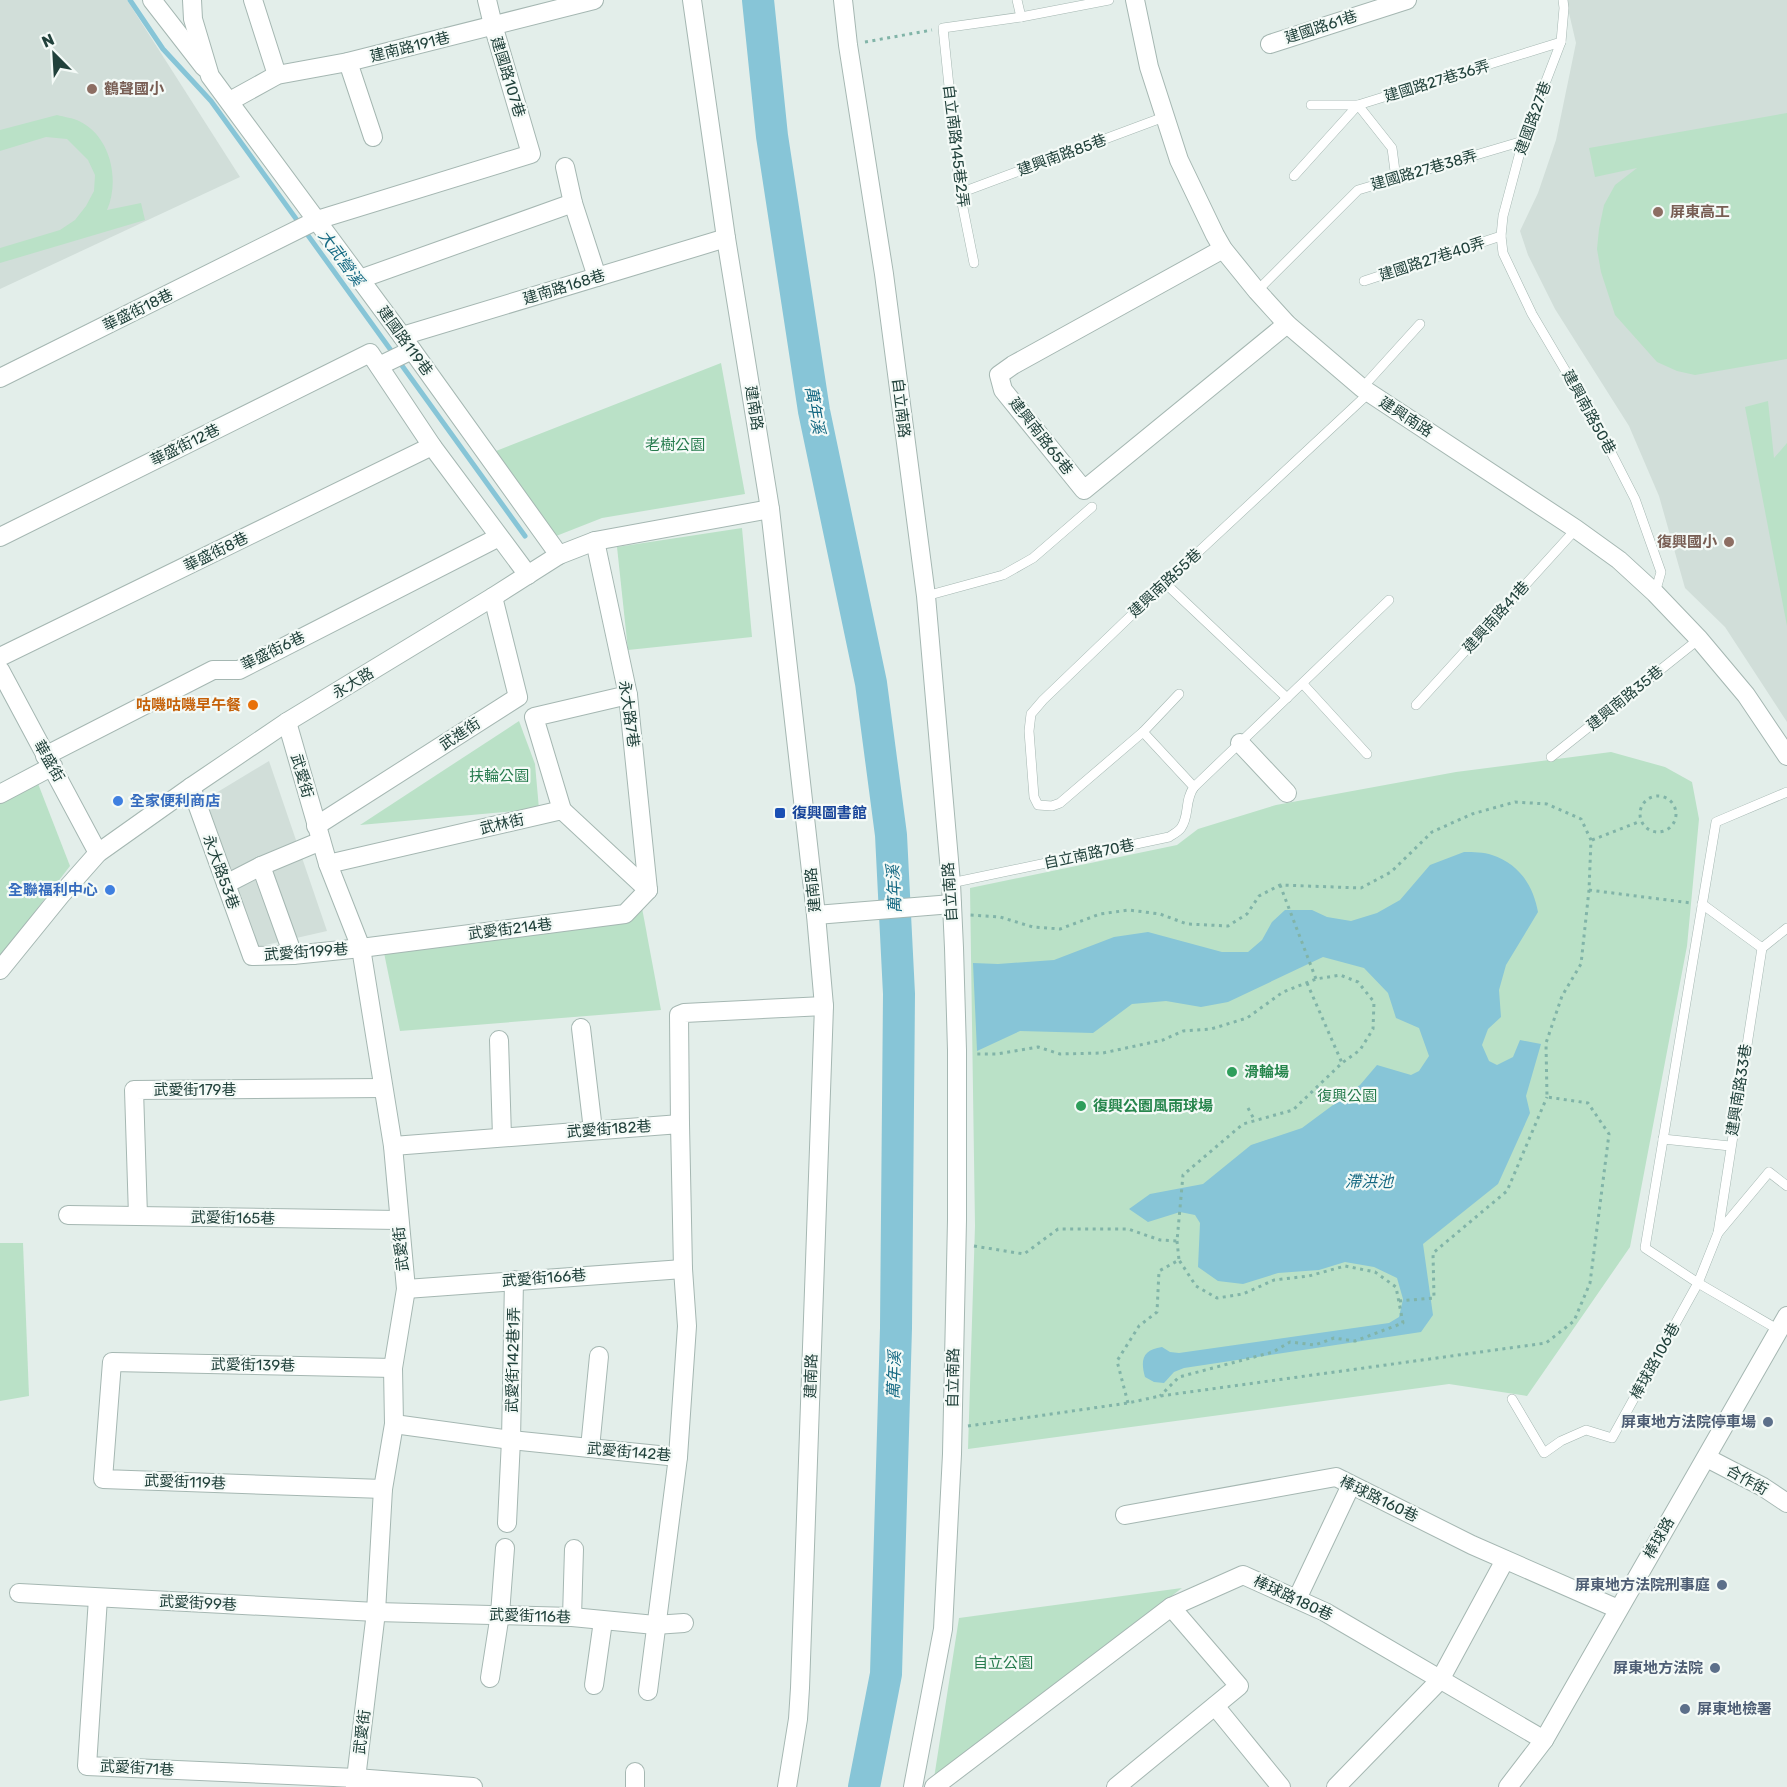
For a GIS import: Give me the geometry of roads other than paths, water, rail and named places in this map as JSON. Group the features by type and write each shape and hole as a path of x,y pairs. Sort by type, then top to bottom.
{"street":[{"path":"152,0 210,76"},
{"name":"建國路119巷","path":"192,0 193,19 210,76 360,279 393,353 559,555"},
{"path":"253,0 277,75"},
{"name":"建國路107巷","path":"488,0 493,25 531,154"},
{"name":"建南路191巷","path":"230,102 277,75 348,62 594,0"},
{"name":"建南路","path":"692,0 726,238 770,509 816,915 824,1006 800,1688 798,1719 787,1787"},
{"name":"自立南路","path":"843,0 884,274 926,596 951,883 958,910 954,948 962,1052 952,1442 943,1629 913,1787"},
{"name":"建興南路","path":"1135,0 1149,66 1179,160 1223,249 1257,291 1287,324 1365,391 1576,529 1619,560 1655,593 1699,639 1746,695 1787,756"},
{"name":"建國路61巷","path":"1270,44 1407,0"},
{"path":"348,62 372,137"},
{"name":"華盛街18巷","path":"0,378 317,220 531,154"},
{"path":"565,167 573,203 597,277"},
{"path":"360,279 573,203"},
{"name":"建南路168巷","path":"393,353 597,277 726,238"},
{"name":"建興南路65巷","path":"1223,249 1013,365 999,375 1004,390 1084,490 1287,324"},
{"path":"393,353 432,446 528,575"},
{"name":"華盛街12巷","path":"0,537 393,353"},
{"name":"華盛街8巷","path":"0,657 432,446"},
{"name":"永大路","path":"0,970 98,853 287,722 559,555 596,541 770,509"},
{"name":"華盛街6巷","path":"0,794 49,761 213,670 239,670 499,537"},
{"name":"永大路7巷","path":"596,541 628,695 648,890"},
{"path":"494,597 518,697 534,717 561,810 648,890"},
{"name":"華盛街","path":"0,670 98,853"},
{"path":"534,717 628,695"},
{"name":"武進街","path":"226,884 319,834 518,697"},
{"name":"武愛街","path":"287,722 328,864 361,948 393,1146 406,1289 393,1368 394,1424 383,1489 376,1612 356,1783"},
{"path":"1240,743 1287,793"},
{"name":"永大路53巷","path":"191,787 252,956"},
{"name":"武林街","path":"328,864 561,810"},
{"path":"261,866 293,955"},
{"name":"武愛街214巷","path":"361,948 625,914 648,890"},
{"path":"816,915 931,905 958,910"},
{"name":"武愛街199巷","path":"252,956 293,955 361,948"},
{"path":"683,1269 679,1015 824,1006"},
{"path":"581,1028 593,1130"},
{"path":"499,1040 502,1137"},
{"name":"武愛街179巷","path":"138,1216 134,1090 383,1088"},
{"name":"武愛街182巷","path":"393,1146 680,1124"},
{"name":"武愛街165巷","path":"68,1215 398,1220"},
{"name":"武愛街166巷","path":"406,1289 683,1269"},
{"name":"武愛街142巷","path":"394,1424 511,1440 678,1457 687,1326 683,1269"},
{"name":"武愛街142巷1弄","path":"507,1523 514,1280"},
{"name":"棒球路","path":"1508,1787 1544,1740 1783,1323"},
{"path":"590,1448 599,1356"},
{"name":"武愛街139巷","path":"112,1362 393,1368"},
{"name":"武愛街119巷","path":"112,1362 103,1479 383,1489"},
{"path":"648,1691 678,1457"},
{"name":"合作街","path":"1707,1458 1763,1487 1787,1503"},
{"name":"棒球路160巷","path":"1125,1515 1336,1477 1472,1545 1618,1609"},
{"path":"1297,1599 1351,1485"},
{"path":"490,1678 500,1614 505,1548"},
{"path":"572,1617 574,1549"},
{"path":"1336,1787 1440,1680 1505,1560"},
{"name":"棒球路180巷","path":"934,1787 1171,1607 1243,1575 1325,1612 1544,1740"},
{"name":"武愛街99巷","path":"19,1593 376,1612"},
{"name":"武愛街71巷","path":"98,1598 87,1766 356,1783"},
{"path":"1126,1784 1239,1686 1171,1607"},
{"name":"武愛街116巷","path":"376,1612 572,1617 655,1625 684,1623"},
{"path":"594,1685 603,1621"},
{"path":"1215,1706 1281,1787"},
{"path":"356,1783 473,1787"}],"lane":[{"path":"1017,0 1021,17 1109,0"},
{"name":"建國路27巷","path":"1501,236 1503,216 1523,141 1561,42 1563,0"},
{"name":"自立南路145巷2弄","path":"974,263 960,193 943,28 1021,17"},
{"name":"建國路27巷36弄","path":"1311,105 1358,105 1561,42"},
{"path":"1294,176 1358,105 1392,148 1396,179"},
{"name":"建興南路85巷","path":"960,193 1164,117"},
{"name":"建國路27巷38弄","path":"1257,291 1358,190 1523,141"},
{"name":"建國路27巷40弄","path":"1364,281 1501,236"},
{"name":"建興南路50巷","path":"1501,236 1503,253 1532,315 1594,419 1635,499 1660,572 1655,593"},
{"name":"建興南路55巷","path":"1143,732 1060,803 1052,806 1038,805 1034,797 1033,784 1029,731 1031,714 1365,391 1420,324"},
{"path":"926,596 1002,575 1034,558 1092,507"},
{"name":"建興南路41巷","path":"1416,705 1576,529"},
{"path":"1165,582 1287,698"},
{"name":"自立南路70巷","path":"951,883 1169,837 1181,828 1187,811 1187,796 1194,787 1389,600"},
{"name":"建興南路35巷","path":"1551,757 1699,639"},
{"path":"1303,684 1367,754"},
{"path":"1179,694 1143,732 1194,787"},
{"path":"1783,1323 1698,1283 1645,1248 1716,822 1787,792"},
{"path":"1702,904 1762,948 1787,928"},
{"name":"建興南路33巷","path":"1718,1233 1762,948"},
{"path":"1664,1138 1730,1146"},
{"path":"1718,1233 1769,1172 1787,1186"},
{"name":"棒球路106巷","path":"1512,1399 1545,1453 1561,1441 1586,1430 1612,1438 1698,1283 1718,1233"}],"water":[{"name":"滯洪池","path":"1464,852 1489,854 1510,864 1528,884 1538,912 1506,965 1499,990 1501,1017 1488,1029 1482,1045 1489,1061 1497,1065 1513,1057 1520,1040 1541,1044 1526,1096 1530,1113 1498,1184 1423,1244 1433,1315 1421,1332 1184,1368 1174,1372 1164,1383 1154,1382 1145,1377 1143,1360 1147,1353 1156,1348 1162,1347 1170,1352 1179,1353 1389,1323 1399,1317 1403,1299 1397,1278 1374,1267 1345,1262 1319,1270 1278,1273 1243,1284 1218,1281 1198,1267 1200,1223 1195,1215 1180,1212 1148,1222 1129,1209 1150,1194 1203,1184 1251,1145 1302,1128 1360,1085 1377,1065 1411,1075 1419,1071 1429,1056 1419,1028 1396,1018 1388,993 1364,968 1323,957 1228,1002 1201,1007 1166,1001 1132,1004 1093,1033 1020,1031 977,1051 973,963 998,964 1054,960 1114,937 1148,932 1222,952 1248,952 1262,940 1272,922 1285,910 1312,910 1327,917 1351,921 1377,913 1400,900 1430,865"}],"waterway":[{"name":"大武營溪","path":"130,0 163,49 211,101 525,536"},
{"name":"萬年溪","path":"758,0 772,136 814,411 871,683 891,835 899,994 896,1328 886,1674 864,1787"}],"place":[{"name":"鶴聲國小","path":"92,89"},
{"name":"屏東高工","path":"1658,212"},
{"name":"復興國小","path":"1729,542"},
{"name":"咕嘰咕嘰早午餐","path":"253,705"},
{"name":"全家便利商店","path":"118,801"},
{"name":"復興圖書館","path":"780,813"},
{"name":"全聯福利中心","path":"110,890"},
{"name":"滑輪場","path":"1232,1072"},
{"name":"復興公園風雨球場","path":"1081,1106"},
{"name":"屏東地方法院停車場","path":"1768,1422"},
{"name":"屏東地方法院刑事庭","path":"1722,1585"},
{"name":"屏東地方法院","path":"1715,1668"},
{"name":"屏東地檢署","path":"1685,1709"}],"park label":[{"name":"老樹公園","path":"675,445"},
{"name":"扶輪公園","path":"499,776"},
{"name":"復興公園","path":"1347,1096"},
{"name":"自立公園","path":"1003,1663"}]}
